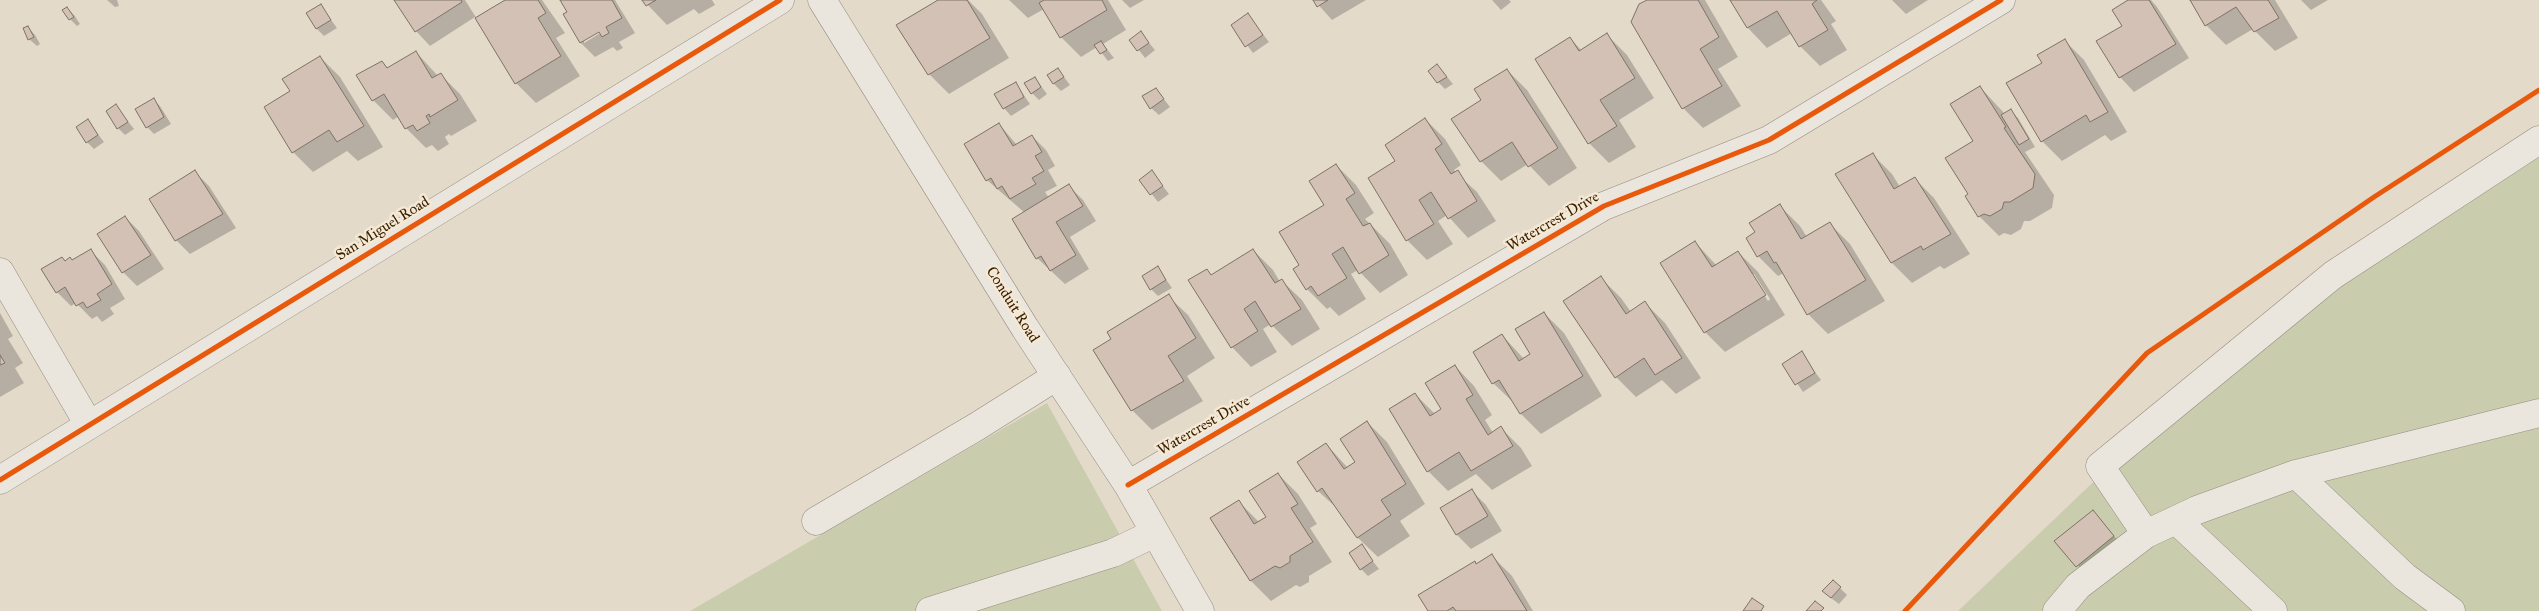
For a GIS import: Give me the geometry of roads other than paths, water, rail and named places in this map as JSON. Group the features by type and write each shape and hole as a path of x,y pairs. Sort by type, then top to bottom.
{"street":[{"name":"San Miguel Road","path":"0,480 780,0"},
{"name":"Conduit Road","path":"822,0 1057,376 1128,485 1200,611"},
{"name":"Watercrest Drive","path":"1128,485 1604,206 1769,140 2001,0"},
{"path":"2146,534 2100,466 2333,275 2539,140"},
{"path":"0,272 89,426"},
{"path":"816,522 976,427 1057,376"},
{"path":"2057,611 2078,586 2146,534 2176,520 2296,474 2539,413"},
{"path":"2296,474 2405,577 2451,611"},
{"path":"2176,520 2273,611"},
{"path":"930,611 1113,554 1155,532"}]}
